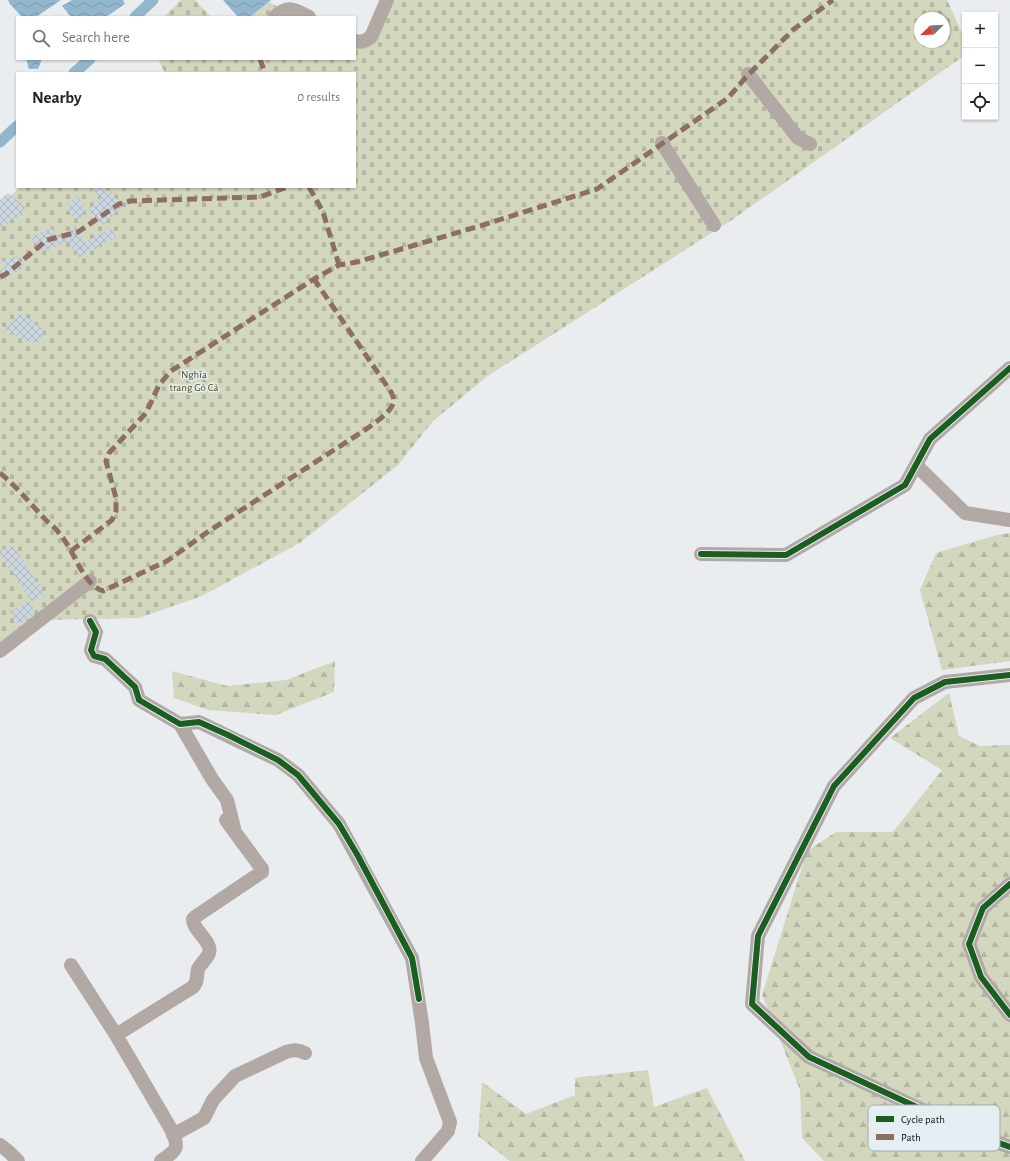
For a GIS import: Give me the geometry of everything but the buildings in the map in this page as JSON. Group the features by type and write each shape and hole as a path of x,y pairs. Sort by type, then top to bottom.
{"street":[{"path":"356,41 362,42 371,37 387,0"},
{"path":"276,16 281,11 290,9 294,9 307,16"},
{"path":"748,74 798,138 810,144"},
{"path":"662,143 714,225"},
{"path":"702,554 786,554 905,485 930,439 1010,368"},
{"path":"916,465 965,514 1010,520"},
{"path":"0,651 90,581"},
{"path":"90,621 96,632 91,650 94,656 105,659 135,687 139,700 180,724 212,779 227,800 236,832"},
{"path":"912,1105 809,1057 752,1004 758,936 834,786 914,698 945,682 1010,675"},
{"path":"180,724 199,722 278,760 298,775 339,824 358,856 412,958 419,999 426,1058 450,1122 448,1131 422,1161"},
{"path":"116,1035 196,984 198,970 209,953 209,949 208,944 194,925 193,919 262,872 262,869 226,820"},
{"path":"1010,884 983,908 968,944 981,976 1010,1015"},
{"path":"71,965 116,1035 173,1134 176,1149 161,1161"},
{"path":"173,1134 204,1118 213,1100 235,1076 292,1050 300,1050 305,1053"},
{"path":"1000,1143 1010,1147"},
{"path":"0,1145 18,1161"}],"green space":[{"path":"181,0 195,0 210,16 165,16"},
{"name":"Nghĩa trang Gò Cà","path":"384,0 947,0 962,32 962,57 732,220 489,375 433,421 398,465 301,542 202,596 139,618 43,620 0,655 0,206 19,188 356,188 356,72 164,72 158,60 356,60 356,34 362,35 375,21"},
{"path":"269,2 293,16 251,16"},
{"path":"1010,533 1010,661 942,670 920,590 936,553 997,535"},
{"path":"335,661 334,692 276,715 208,710 174,698 172,671 227,686 286,680"},
{"path":"949,693 959,736 980,746 1010,745 1010,1161 824,1161 802,1138 800,1090 762,995 807,851 836,832 893,832 942,770 890,738"},
{"path":"648,1070 654,1107 707,1088 745,1161 510,1161 478,1136 482,1082 526,1114 575,1095 575,1078"}],"water":[{"path":"8,0 61,0 37,16 21,16"},
{"path":"72,0 123,0 125,4 107,16 70,16 62,6"},
{"path":"223,0 271,0 251,16 237,16"},
{"path":"26,60 42,60 38,69 29,69"}],"waterway":[{"path":"136,16 153,0"},
{"path":"75,72 89,60"},
{"path":"0,142 16,127"}],"marked path":[{"path":"71,551 112,520 116,511 116,498 106,461 109,453 146,413 159,385 171,371 314,279 339,265 357,262 480,226 597,189 728,98 746,77 794,29 833,0"},
{"path":"260,60 265,72"},
{"path":"0,277 6,274 47,240 78,232 119,204 130,201 260,197 284,188"},
{"path":"310,188 323,212 339,265"},
{"path":"0,473 57,531 89,581 103,591 167,561 209,531 365,430 391,408 394,402 391,392 314,279"}],"cycle path":[{"path":"701,554 786,555 905,485 930,439 1010,368"},
{"path":"90,621 96,632 91,650 94,656 105,659 135,687 139,700 180,724 199,722 228,735 278,760 298,775 339,824 358,856 412,958 419,999"},
{"path":"912,1105 809,1057 752,1004 758,936 834,786 914,698 945,682 1010,675"},
{"path":"1010,884 983,908 969,944 981,977 1010,1015"},
{"path":"1000,1143 1010,1147"}]}
